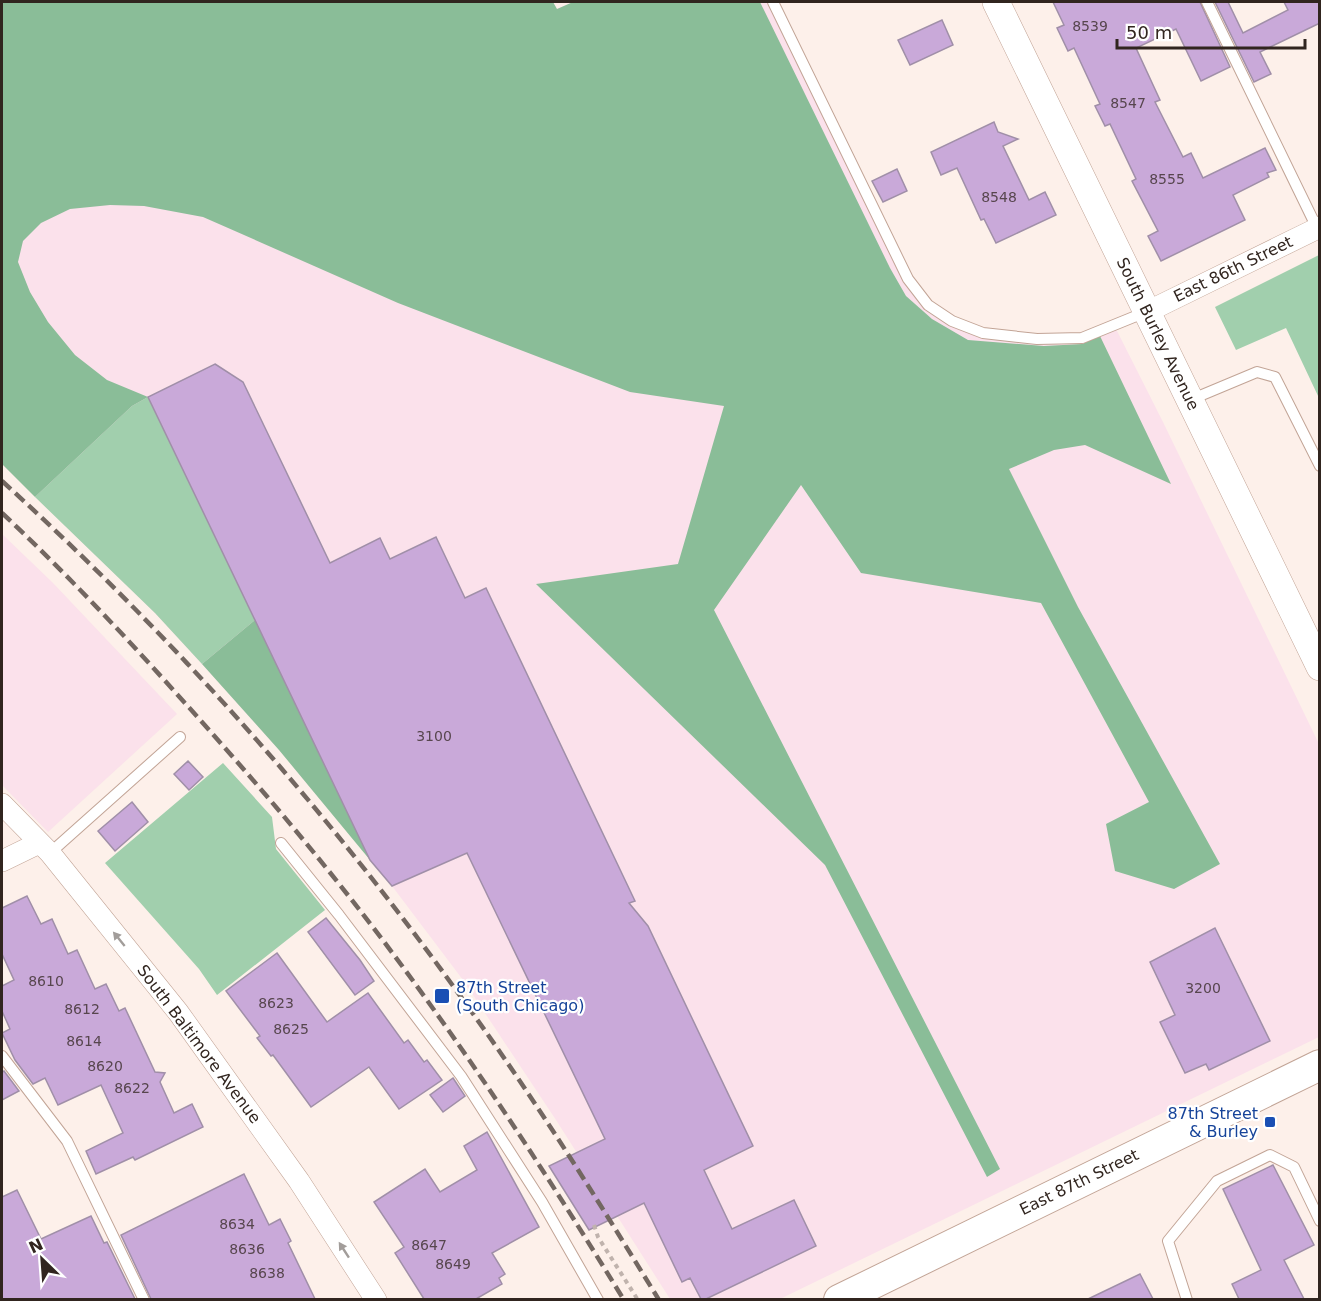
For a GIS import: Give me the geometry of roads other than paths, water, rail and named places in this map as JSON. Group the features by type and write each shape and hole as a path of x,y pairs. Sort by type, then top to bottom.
{"main road":[{"name":"East 87th Street","path":"838,1299 1320,1065"}],"street":[{"name":"South Burley Avenue","path":"996,2 1320,667"},
{"name":"East 86th Street","path":"1147,312 1318,227"},
{"name":"South Baltimore Avenue","path":"2,804 44,848 178,1012 299,1181 376,1299"},
{"path":"2,861 44,848"}],"lane":[{"path":"773,2 908,279 928,305 952,321 983,333 1037,339 1082,338 1147,312"},
{"path":"1207,2 1318,227"},
{"path":"1190,400 1257,372 1275,377 1320,466"},
{"path":"44,848 180,737"},
{"path":"281,843 339,915 461,1076 542,1203 598,1299"},
{"path":"2,1056 67,1141 144,1299"},
{"path":"1187,1299 1168,1241 1217,1181 1270,1155 1294,1167 1320,1221"}],"railway":[{"path":"2,481 130,604 191,668 251,733 365,869 471,1011 544,1117 659,1300"},
{"path":"2,513 118,629 247,773 338,882 476,1070 624,1300"}],"place":[{"name":"87th Street (South Chicago)","path":"442,996"},
{"name":"87th Street & Burley","path":"1270,1122"}]}
